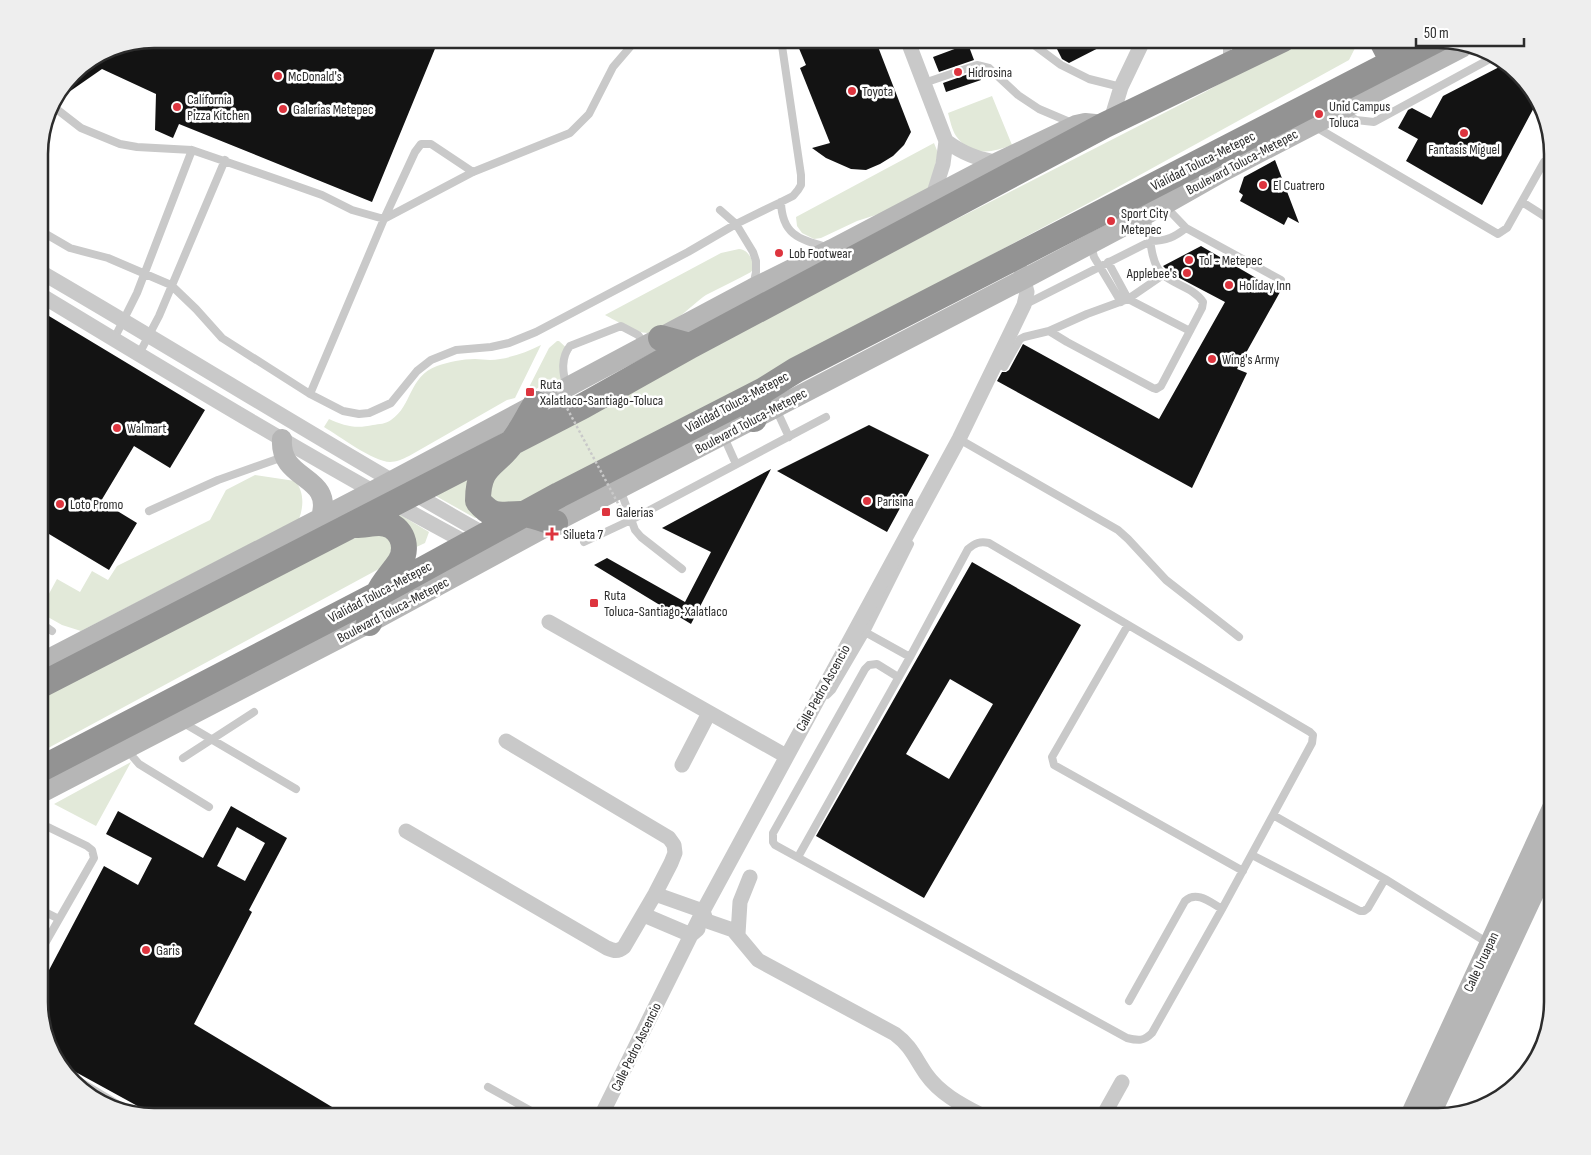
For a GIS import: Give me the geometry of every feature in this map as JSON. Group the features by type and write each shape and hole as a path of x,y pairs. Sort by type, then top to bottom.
{"highway":[{"path":"526,514 495,514 487,511 478,500 480,478 488,466 568,392 690,346 1107,124 1265,48"},
{"path":"1386,48 1393,62"},
{"name":"Vialidad Toluca-Metepec","path":"48,766 174,711 281,656 361,619 378,594 478,539 526,514 557,513 763,402 796,370 1020,268 1207,169 1420,48"},
{"path":"653,342 690,346"},
{"path":"488,466 548,433 568,392"},
{"path":"48,681 350,526 392,492 512,443 536,404"},
{"path":"350,526 380,522 398,531 403,537 405,548 401,560 378,594"},
{"path":"75,645 108,650"}],"main road":[{"name":"Boulevard Toluca-Metepec","path":"1020,268 1091,244 1164,205 1207,169 1312,125 1457,50"},
{"path":"48,659 321,517 392,492 536,404 568,392 653,342 753,288 998,162 1076,124 1107,124"},
{"name":"Boulevard Toluca-Metepec","path":"361,619 557,513 620,499 723,436 763,402"},
{"path":"282,448 292,468 321,493 324,508 321,517"},
{"path":"48,789 130,746 174,711"},
{"name":"Calle Uruapan","path":"1414,1108 1544,825"},
{"path":"1535,844 1544,849"},
{"name":"Calle Uruapan","path":"1434,1108 1544,871"}],"street":[{"path":"910,48 946,141 943,164 933,196"},
{"path":"1107,124 1121,87 1140,48"},
{"path":"946,141 970,156 986,161 998,162"},
{"name":"Calle Pedro Ascencio","path":"605,1108 692,935 705,916 786,756 820,693 861,629 906,535 959,439 1024,305 1027,292 1020,268"},
{"path":"48,276 150,335 392,492 478,539"},
{"path":"48,299 114,339 282,448 392,492 478,539"},
{"path":"549,622 786,756"},
{"path":"682,765 709,713"},
{"path":"406,831 614,951 619,951 624,947 656,894 675,853 674,845 669,838 506,741"},
{"path":"738,934 740,902 750,877"},
{"path":"656,894 705,916 738,934 758,960 900,1038 914,1053 926,1075 938,1088 956,1102 968,1108"},
{"path":"644,915 692,935"},
{"path":"1107,1108 1122,1082"}],"lane":[{"path":"57,110 81,128 120,144 137,147 192,150 225,160 322,196 352,210 384,219 473,172 570,133 589,114 613,67 629,48"},
{"path":"48,235 70,248 108,258 145,272 171,285 222,338 310,394 343,411 359,414 369,413 391,403 417,371 431,360 456,350 491,347 509,343 536,332 688,252 736,224 793,196 801,185 801,175 782,48"},
{"path":"1038,48 1061,65 1089,79 1121,87"},
{"path":"1227,48 1228,66"},
{"path":"1340,111 1356,120 1374,122 1487,60"},
{"path":"924,84 977,65 983,66 989,68 1018,95 1039,109 1076,124"},
{"path":"1312,125 1498,234 1507,228 1544,162"},
{"path":"310,394 384,219 415,152 422,144 431,144 473,172"},
{"path":"114,339 145,272 192,150"},
{"path":"138,356 166,301 171,285 225,160"},
{"path":"781,202 782,217 790,232 804,241 832,249"},
{"path":"1522,202 1544,215"},
{"path":"1164,205 1186,228 1281,280"},
{"path":"720,210 736,224 753,252 756,261 753,288"},
{"path":"1049,331 1156,389 1161,386 1202,308 1203,302 1197,294 1163,274 1154,260 1145,215"},
{"path":"1024,305 1151,241 1170,239 1186,228"},
{"path":"1091,244 1091,252 1124,301 1190,331"},
{"path":"1108,262 1124,301"},
{"path":"1004,367 1020,339 1049,331 1086,314 1124,301 1163,274"},
{"path":"568,392 564,376 563,359 570,346 621,326 653,342"},
{"path":"763,402 789,437"},
{"path":"584,542 630,520 826,417"},
{"path":"723,436 736,464"},
{"path":"959,439 1118,530 1166,580 1240,637"},
{"path":"149,511 218,480 282,448"},
{"path":"620,499 635,530 641,537 682,569"},
{"path":"798,857 910,657 968,549 982,541 989,543 1310,732 1313,735 1312,743 1252,855 1152,1033 1146,1039 1138,1041 1127,1038 775,845 773,842 773,833 869,664 877,664 898,677"},
{"path":"1128,625 1052,757 1054,764 1057,768 1243,871"},
{"path":"48,628 52,631"},
{"path":"861,629 910,657"},
{"path":"174,711 212,739 296,789"},
{"path":"183,758 254,712"},
{"path":"130,746 133,757 139,764 209,807"},
{"path":"1273,816 1385,879 1489,944"},
{"path":"48,827 87,846 94,854 94,858 48,939"},
{"path":"1252,855 1360,911 1368,908 1385,879"},
{"path":"1129,1001 1185,901 1190,897 1198,896 1222,909"},
{"path":"48,914 59,920"},
{"path":"488,1087 526,1108"}],"path":[{"path":"568,392 620,499"}],"green space":[{"path":"1284,48 1355,48 1349,60 1098,198 527,503 490,502 486,482 510,458 765,317 1205,92"},
{"path":"992,96 1012,145 997,150 975,150 962,143 956,136 948,113"},
{"path":"934,143 938,153 931,184 926,190 882,213 857,221 821,238 814,239 802,233 797,226 796,217"},
{"path":"739,249 748,253 751,258 754,268 751,272 706,295 670,324 655,332 648,333 631,329 605,315 721,253"},
{"path":"557,341 571,352 564,357 561,384 558,385 554,379 525,395 549,348"},
{"path":"541,345 515,398 507,400 402,459 390,462 375,458 324,427 329,419 356,427 382,424 398,414 421,377 437,366 465,360 503,358 523,353"},
{"path":"474,469 484,516 475,518 434,495"},
{"path":"255,475 295,481 300,489 302,499 299,519 81,631 62,625 48,617 48,596 57,579 80,592 92,571 108,580 117,566 210,520 226,490"},
{"path":"394,511 429,532 425,543 410,550"},
{"path":"371,532 394,535 388,564 48,748 48,693 321,551"},
{"path":"131,762 96,826 54,804"}],"building":[{"name":"Galerías Metepec","path":"147,48 435,48 372,202 179,124 173,138 155,130 156,94 102,69 65,95 84,74 107,58 126,51"},
{"name":"Toyota","path":"799,48 878,48 911,132 904,145 893,156 866,170 851,169 826,158 812,148 830,143 800,68 806,65"},
{"path":"957,48 970,48 974,60 939,72 933,57"},
{"path":"1056,48 1098,48 1069,63 1062,59"},
{"name":"Fantasis Miguel","path":"1499,67 1517,84 1534,108 1482,205 1406,161 1418,139 1398,128 1408,110 1412,108 1431,118 1443,96"},
{"path":"977,71 981,80 946,92 943,83"},
{"name":"El Cuatrero","path":"1275,160 1299,223 1288,217 1284,225 1240,201 1243,195 1239,192 1244,177"},
{"path":"1201,246 1280,292 1237,369 1247,373 1192,488 997,381 1002,372 1009,370 1023,344 1159,419 1225,302 1170,273 1163,266"},
{"name":"Walmart","path":"48,315 205,410 170,468 134,446 101,501 137,523 109,570 48,533"},
{"name":"Parisina","path":"869,425 929,455 887,532 777,471"},
{"path":"771,469 691,624 594,565 607,558 685,602 711,552 662,528"},
{"path":"972,562 1081,625 924,898 816,836","holes":["950,679 993,704 949,779 906,754"]},
{"name":"Garis","path":"231,806 287,838 249,910 252,912 194,1024 334,1108 154,1108 137,1106 74,1071 69,1066 58,1048 51,1029 48,1015 48,972 104,866 138,885 152,858 106,834 118,811 203,858","holes":["237,827 265,843 245,881 217,866"]}],"place":[{"name":"Hidrosina","path":"958,72"},
{"name":"McDonald's","path":"278,76"},
{"name":"Toyota","path":"852,91"},
{"name":"California Pizza Kitchen","path":"177,107"},
{"name":"Galerías Metepec","path":"283,109"},
{"name":"Unid Campus Toluca","path":"1319,114"},
{"name":"Fantasis Miguel","path":"1464,133"},
{"name":"El Cuatrero","path":"1263,185"},
{"name":"Sport City Metepec","path":"1111,221"},
{"name":"Lob Footwear","path":"779,253"},
{"name":"Tol - Metepec","path":"1189,260"},
{"name":"Applebee's","path":"1187,273"},
{"name":"Holiday Inn","path":"1229,285"},
{"name":"Wing's Army","path":"1212,359"},
{"name":"Ruta Xalatlaco-Santiago-Toluca","path":"530,392"},
{"name":"Walmart","path":"117,428"},
{"name":"Parisina","path":"867,501"},
{"name":"Loto Promo","path":"60,504"},
{"name":"Galerias","path":"606,512"},
{"name":"Silueta 7","path":"552,534"},
{"name":"Ruta Toluca-Santiago-Xalatlaco","path":"594,603"},
{"name":"Garis","path":"146,950"}]}
